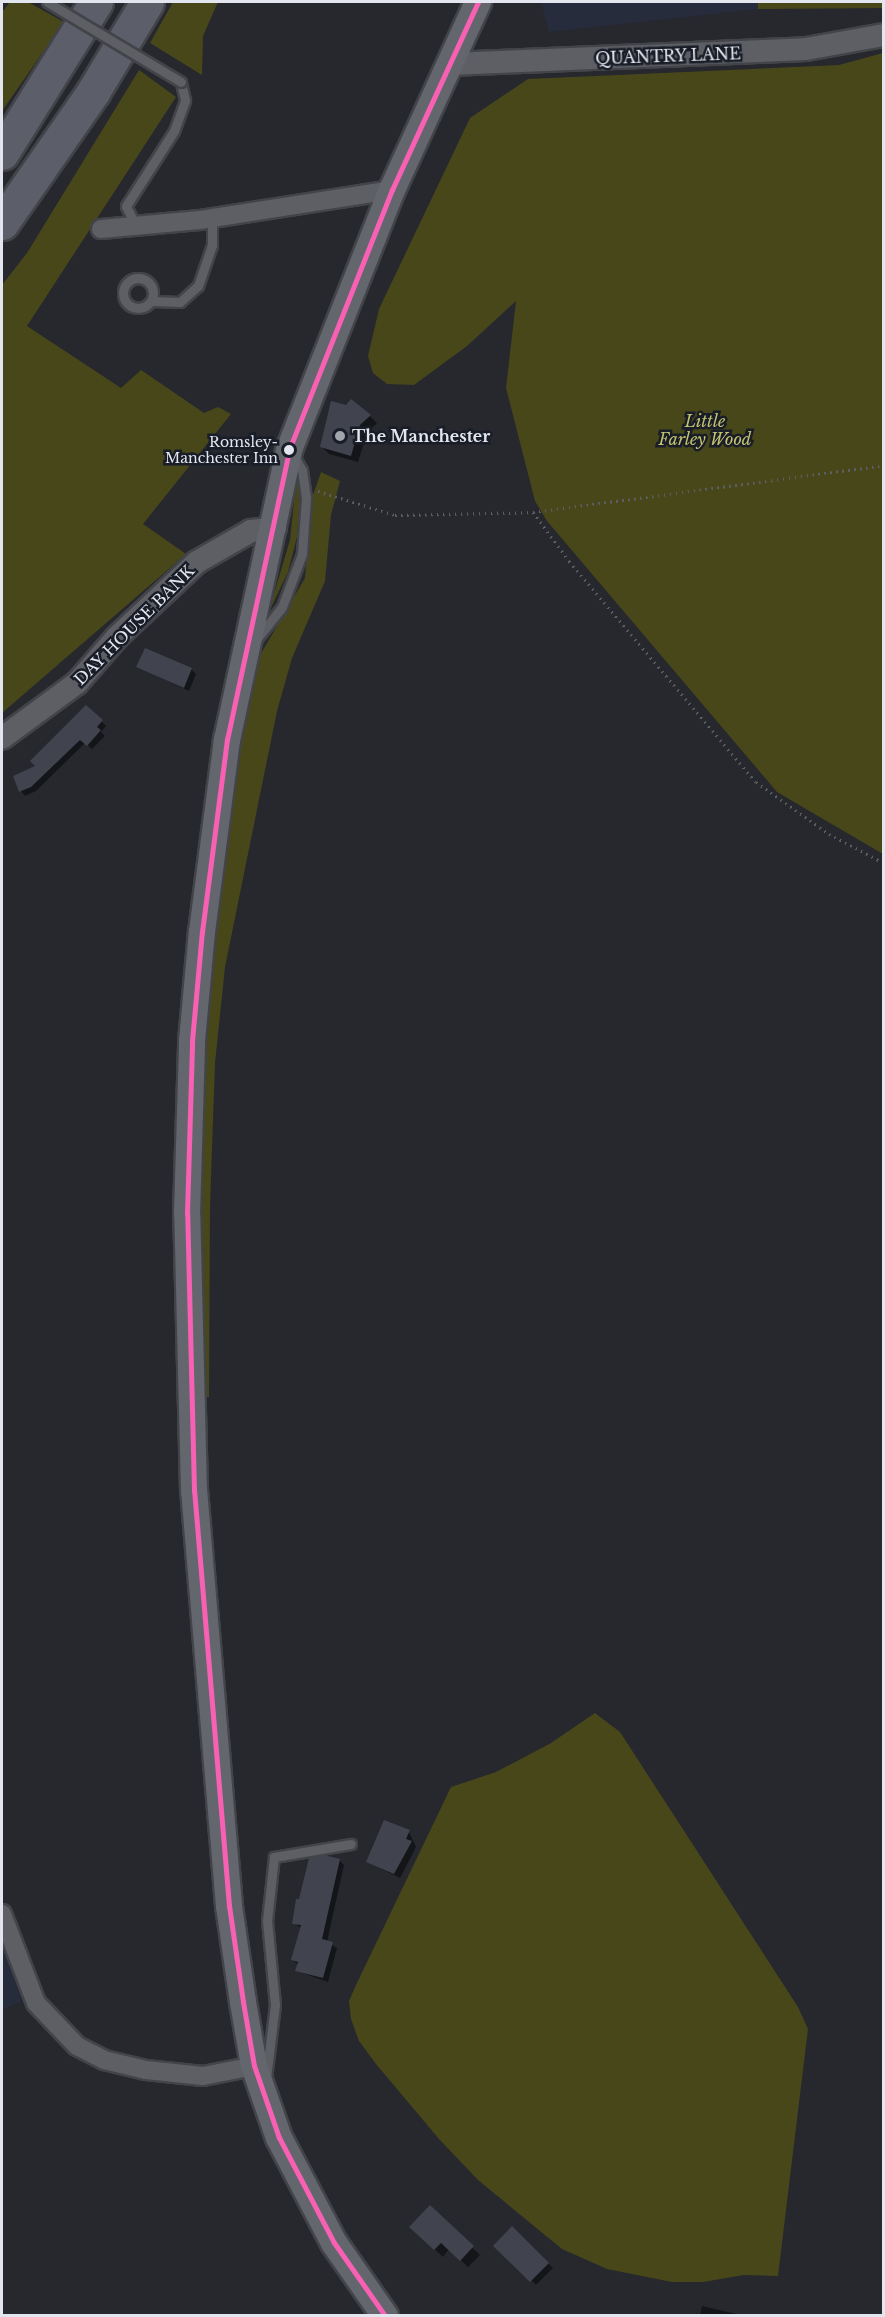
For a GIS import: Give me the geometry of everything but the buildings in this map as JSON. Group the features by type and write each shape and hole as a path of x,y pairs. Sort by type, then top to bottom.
{"highway":[{"path":"2,153 96,2"},
{"path":"2,223 93,92 147,2"}],"main road":[{"path":"385,2316 334,2243 306,2196 263,2092 254,2066 229,1906 194,1491 187,1215 192,1041 202,933 227,740 247,641 275,528 289,450 392,189 478,2"}],"street":[{"name":"QUANTRY LANE","path":"451,64 796,50 861,42 884,35"},
{"path":"101,229 212,218 392,189"},
{"name":"DAY HOUSE BANK","path":"2,738 77,682 117,637 197,562 250,531 275,528"},
{"path":"3,1922 36,2003 77,2046 104,2060 146,2070 203,2076 254,2066"}],"lane":[{"path":"47,2 181,82 185,100 174,131 126,206 135,224"},
{"path":"151,301 180,302 198,286 212,245 212,218"},
{"path":"247,641 255,641 269,627 297,576 302,554 304,487 302,470 289,450"},
{"path":"263,2092 275,2005 267,1921 274,1857 351,1844"}],"path":[{"path":"304,487 395,515 533,512 884,465"},
{"path":"533,512 569,561 756,782 829,834 884,863"}],"shaded area":[{"path":"541,2 758,2 758,9 549,32"},
{"path":"2,1937 21,2001 2,2010"}],"green space":[{"path":"10,2 28,2 64,22 2,111 2,12"},
{"path":"173,2 218,2 203,36 202,75 150,43"},
{"path":"758,2 883,2 883,8 758,9"},
{"name":"Little Farley Wood","path":"884,53 883,854 777,792 547,521 535,501 506,388 516,301 467,346 414,385 387,384 373,373 368,356 379,309 470,118 528,79 839,65"},
{"path":"139,70 176,97 27,326 121,388 141,370 204,413 218,407 231,414 143,524 186,554 2,713 2,285 27,253"},
{"path":"321,472 340,481 331,515 325,581 292,658 277,711 225,967 215,1063 210,1205 209,1397 201,1397 202,1043 227,826 252,669 305,578 312,498"},
{"path":"296,481 301,484 297,537 288,572 268,614 290,540"},
{"path":"595,1713 620,1732 798,2007 808,2029 778,2276 744,2275 703,2282 672,2282 607,2269 562,2249 478,2180 439,2139 359,2041 351,2019 349,2001 451,1787 496,1772 551,1743"}],"transit line":[{"path":"385,2316 334,2243 279,2138 254,2066 243,2002 229,1906 194,1491 187,1214 192,1041 202,932 227,740 289,450 392,190 478,2"}],"place":[{"name":"The Manchester","path":"340,436"},
{"name":"Romsley- Manchester Inn","path":"289,450"}]}
